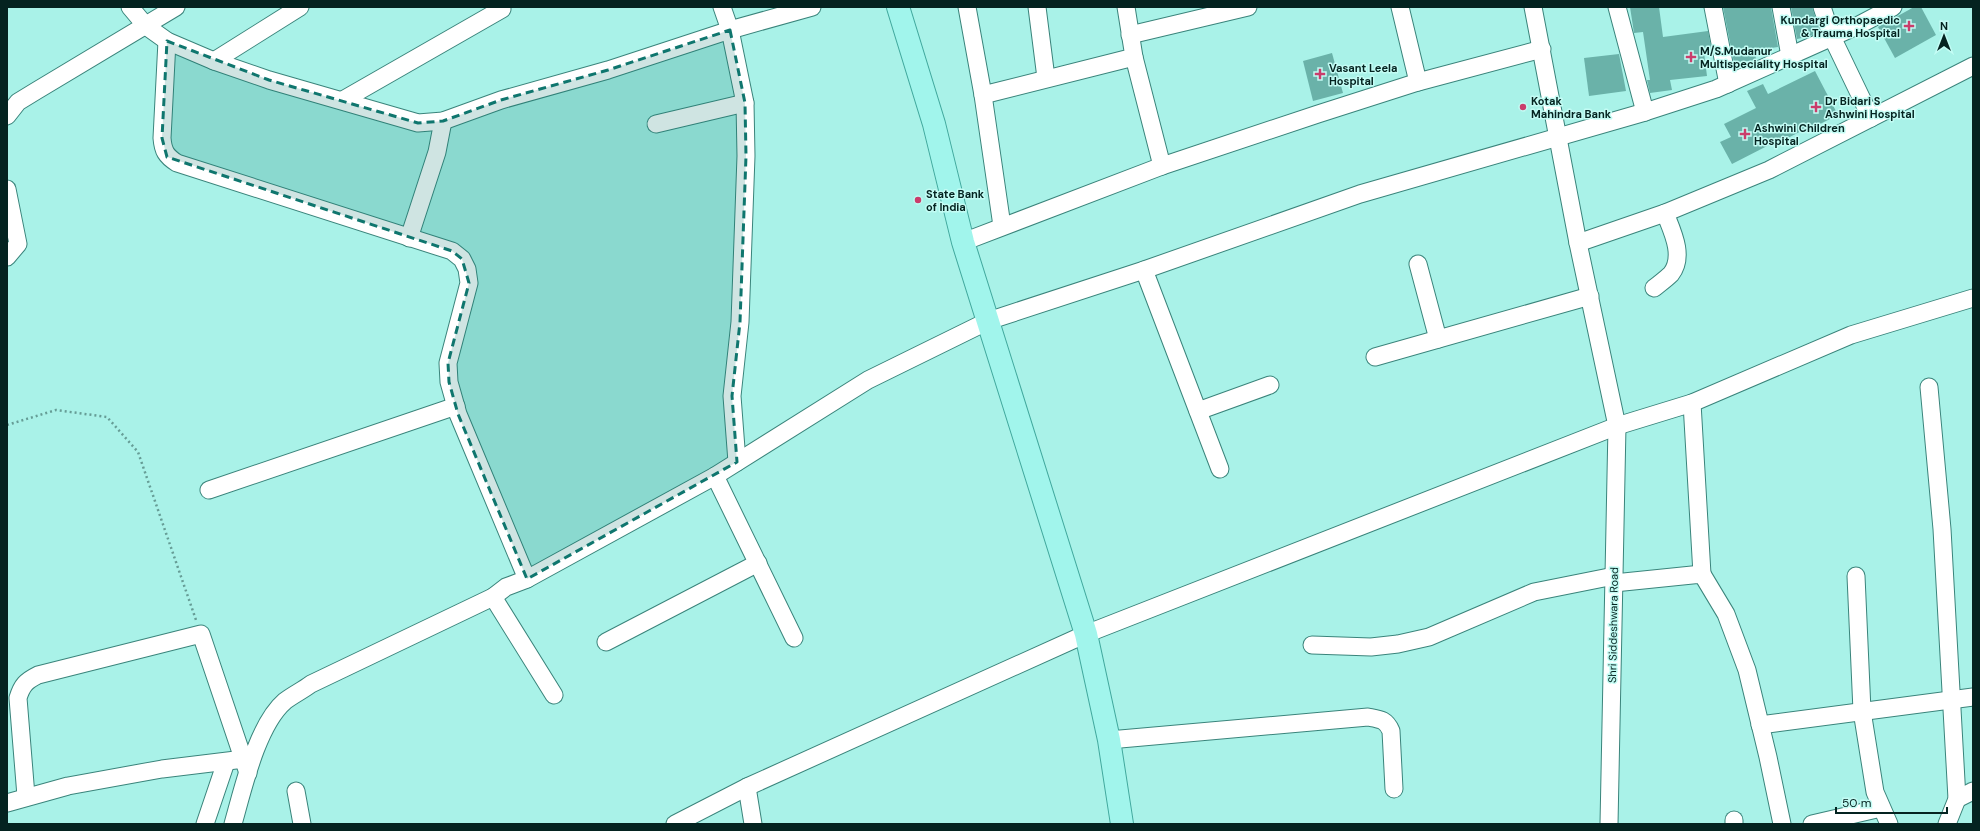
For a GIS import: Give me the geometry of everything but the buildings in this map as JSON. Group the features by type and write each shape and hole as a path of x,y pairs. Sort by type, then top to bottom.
{"main road":[{"path":"898,7 934,124 963,242 1086,634 1109,740 1122,824"}],"street":[{"path":"130,7 146,26 167,42 214,61 269,80 343,100 418,123 443,121 501,100 608,70 730,30 812,7"},
{"path":"7,116 18,102 176,7"},
{"path":"214,61 300,7"},
{"path":"722,7 730,30 745,103 746,156 740,322 732,396 737,462"},
{"path":"967,7 983,95 1002,226"},
{"path":"1037,7 1046,78"},
{"path":"1126,7 1134,57 1162,166"},
{"path":"1130,35 1248,7"},
{"path":"1400,7 1418,82"},
{"name":"Shri Siddeshwara Road","path":"1533,7 1578,243 1617,426 1610,824"},
{"path":"1617,7 1645,112"},
{"path":"1713,7 1728,84"},
{"path":"1781,7 1790,56"},
{"path":"1822,7 1832,37 1871,118"},
{"path":"233,824 246,766 267,723 285,702 311,684 494,597 506,587 527,578 715,476 868,380 988,321 1144,270 1360,194 1645,112 1728,84 1832,37 1893,7"},
{"path":"343,100 502,8"},
{"path":"167,42 162,138 163,149 167,157 177,163 452,252 462,259 467,269 469,283 448,363 449,382 456,406 527,578"},
{"path":"963,242 1162,166 1418,82 1542,49"},
{"path":"983,95 1134,57"},
{"path":"1578,243 1665,213 1769,170 1973,66"},
{"path":"656,124 745,103"},
{"path":"409,238 437,152 443,121"},
{"path":"7,189 18,244 7,257"},
{"path":"1654,288 1671,274 1676,264 1677,251 1665,213"},
{"path":"1418,264 1438,339"},
{"path":"1144,270 1220,469"},
{"path":"1375,357 1590,296"},
{"path":"675,824 747,787 1086,634 1617,426 1692,403 1851,335 1973,298"},
{"path":"1198,411 1270,386"},
{"path":"1929,387 1942,529 1957,799 1947,824"},
{"path":"1692,403 1702,574 1726,614 1747,670 1782,824"},
{"path":"209,490 456,406"},
{"path":"715,476 794,638"},
{"path":"606,642 758,562"},
{"path":"1312,645 1371,647 1398,644 1429,637 1534,592 1614,579 1702,574"},
{"path":"1856,576 1862,711 1875,792 1889,824"},
{"path":"494,597 554,695"},
{"path":"26,796 18,698 22,686 38,675 201,634 246,766"},
{"path":"1760,725 1973,697"},
{"path":"1109,740 1368,717 1381,719 1388,724 1391,731 1394,789"},
{"path":"7,802 68,786 162,769 226,762 246,766"},
{"path":"205,824 226,762"},
{"path":"747,787 753,824"},
{"path":"296,791 302,824"},
{"path":"1957,799 1973,791"},
{"path":"1812,824 1881,808"}],"path":[{"path":"7,425 56,410 107,418 138,452 201,634"}],"highlighted area":[{"path":"730,30 745,103 746,156 740,322 732,396 737,462 527,579 458,414 449,382 448,363 469,283 462,259 452,251 167,157 162,138 167,41 269,80 418,123 443,121 501,100 608,70"}],"place":[{"name":"Kundargi Orthopaedic & Trauma Hospital","path":"1909,26"},
{"name":"M/S.Mudanur Multispeciality Hospital","path":"1691,57"},
{"name":"Vasant Leela Hospital","path":"1320,74"},
{"name":"Kotak Mahindra Bank","path":"1523,107"},
{"name":"Dr Bidari S Ashwini Hospital","path":"1816,107"},
{"name":"Ashwini Children Hospital","path":"1745,134"},
{"name":"State Bank of India","path":"918,200"}]}
